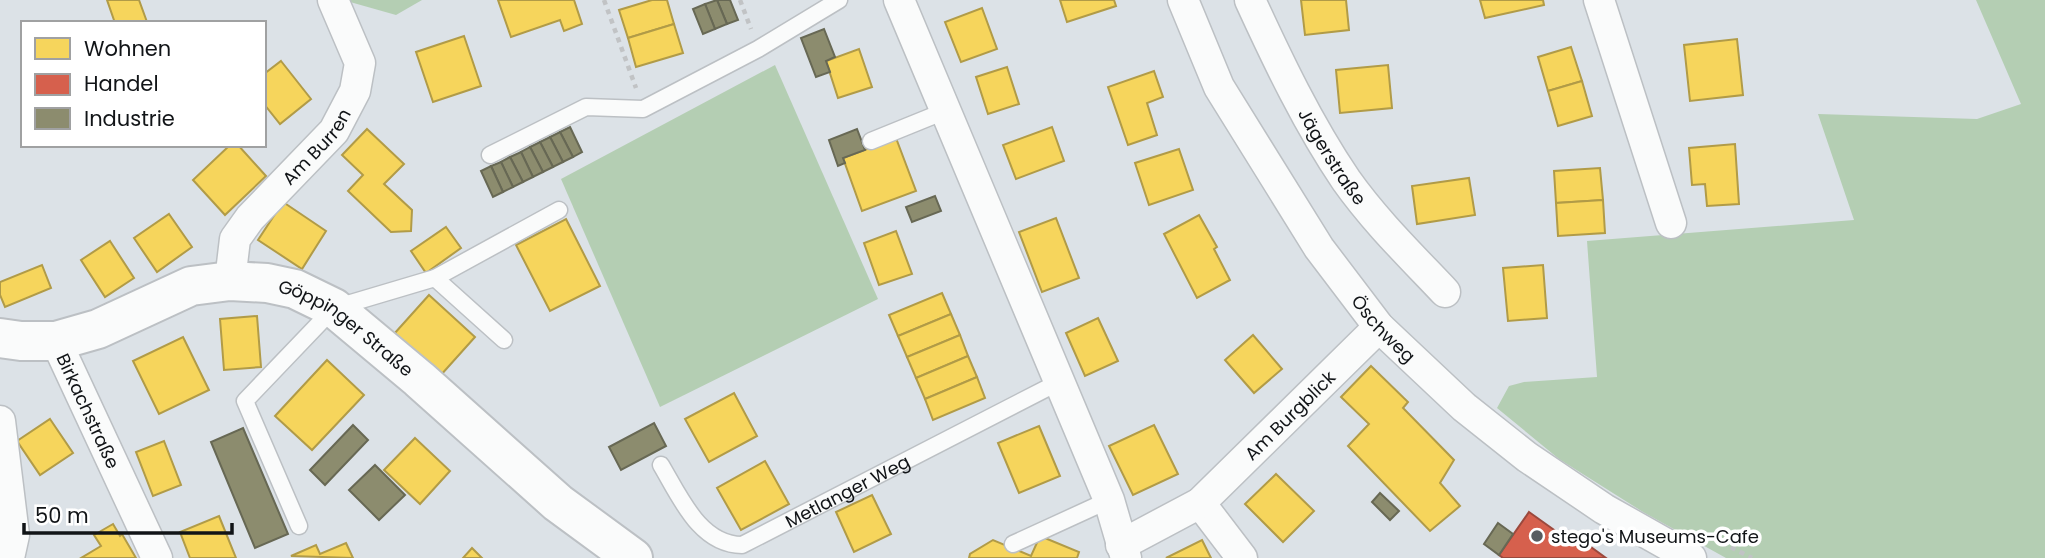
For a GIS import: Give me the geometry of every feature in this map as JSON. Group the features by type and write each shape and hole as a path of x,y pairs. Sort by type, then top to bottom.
{"main road":[{"name":"Göppinger Straße","path":"0,338 55,341 98,329 191,286 229,281 267,283 295,289 334,308 419,379 558,503 633,558"}],"street":[{"name":"Am Burren","path":"229,281 235,239 250,218 334,131 355,91 360,63 333,0"},
{"path":"899,0 1109,500 1124,552"},
{"name":"Öschweg","path":"1182,0 1219,87 1319,248 1379,327 1464,407 1527,457 1604,509 1691,558"},
{"name":"Jägerstraße","path":"1250,0 1283,70 1346,180 1393,237 1445,292"},
{"path":"1599,0 1671,223"},
{"name":"Am Burgblick","path":"1124,552 1200,503 1379,327"},
{"name":"Birkachstraße","path":"55,341 158,558"},
{"path":"0,421 14,534 9,558"},
{"path":"1200,503 1242,558"}],"lane":[{"path":"490,155 586,107 643,109 758,49 839,0"},
{"path":"871,141 946,111"},
{"path":"299,526 245,401 334,308 435,278 559,210"},
{"path":"435,278 504,340"},
{"name":"Metlanger Weg","path":"662,465 693,519 726,545 742,545 1059,382"},
{"path":"1013,544 1109,500"}],"path":[{"path":"604,0 643,109"},
{"path":"740,0 758,49"}],"green space":[{"path":"343,0 422,0 396,15"},
{"path":"1976,0 2045,0 2045,558 1726,558 1643,512 1559,459 1497,408 1509,386 1524,382 1597,377 1587,241 1854,220 1818,114 1977,119 2021,104"},
{"path":"775,65 878,299 660,407 561,179"}],"building: Wohnen":[{"path":"107,0 139,0 147,21 114,21"},
{"path":"498,0 574,0 582,24 564,31 560,20 511,37"},
{"path":"652,0 667,0 674,24 628,38 619,10"},
{"path":"1060,0 1114,0 1116,6 1067,22"},
{"path":"1301,0 1346,0 1349,30 1305,35"},
{"path":"1480,0 1543,0 1544,5 1485,18"},
{"path":"982,8 997,49 961,62 945,22"},
{"path":"674,24 683,53 636,67 628,38"},
{"path":"464,36 481,86 433,102 416,52"},
{"path":"1737,39 1743,95 1690,101 1684,45"},
{"path":"1571,47 1582,81 1548,91 1538,57"},
{"path":"859,49 872,87 838,98 826,61"},
{"path":"281,61 311,99 280,124 266,106 266,72"},
{"path":"1388,65 1392,108 1340,113 1336,70"},
{"path":"1007,67 1019,104 988,114 976,77"},
{"path":"1154,71 1163,97 1147,103 1157,135 1128,145 1108,87"},
{"path":"1582,81 1592,116 1558,126 1548,91"},
{"path":"1052,127 1064,161 1016,179 1003,145"},
{"path":"367,129 404,164 384,184 412,210 411,231 391,232 348,191 363,175 342,155"},
{"path":"896,138 916,191 862,211 843,158"},
{"path":"1735,144 1739,204 1707,206 1705,184 1692,185 1689,148"},
{"path":"228,147 240,147 266,176 225,215 193,180"},
{"path":"1179,149 1193,190 1149,205 1135,163"},
{"path":"1600,168 1603,200 1556,203 1554,171"},
{"path":"1469,178 1475,215 1417,224 1412,186"},
{"path":"1603,200 1605,233 1558,236 1556,203"},
{"path":"283,202 326,231 302,269 258,240"},
{"path":"169,214 192,247 157,272 134,238"},
{"path":"1199,215 1217,247 1214,249 1230,280 1197,298 1164,234"},
{"path":"1056,218 1079,278 1042,292 1019,232"},
{"path":"566,219 600,286 550,311 516,245"},
{"path":"446,227 461,248 426,273 411,251"},
{"path":"896,231 912,274 879,285 864,243"},
{"path":"110,241 134,278 105,297 81,260"},
{"path":"42,265 51,288 5,307 0,295 0,282"},
{"path":"1543,265 1547,318 1508,321 1503,268"},
{"path":"942,293 951,314 898,336 889,315"},
{"path":"429,295 475,337 440,376 394,334"},
{"path":"951,314 960,335 907,357 898,336"},
{"path":"257,316 261,367 224,370 220,319"},
{"path":"1098,318 1118,361 1085,376 1066,333"},
{"path":"960,335 968,356 916,378 907,357"},
{"path":"1253,335 1282,369 1254,393 1225,360"},
{"path":"183,337 209,390 159,414 133,361"},
{"path":"968,356 977,377 925,399 916,378"},
{"path":"327,360 364,395 312,450 275,416"},
{"path":"1371,366 1408,402 1403,408 1454,460 1440,483 1460,506 1430,531 1348,446 1369,424 1341,397"},
{"path":"977,377 985,398 933,420 925,399"},
{"path":"734,393 757,436 709,462 685,419"},
{"path":"50,419 73,453 40,475 17,441"},
{"path":"1154,425 1178,474 1133,495 1109,446"},
{"path":"1039,426 1060,476 1019,493 998,443"},
{"path":"415,438 450,471 420,504 384,470"},
{"path":"164,441 181,485 153,496 136,452"},
{"path":"765,461 789,504 741,530 717,488"},
{"path":"1276,474 1314,511 1283,542 1245,504"},
{"path":"872,495 891,534 854,552 836,512"},
{"path":"219,516 236,558 190,558 180,532"},
{"path":"113,524 136,558 81,558 101,546 94,535"},
{"path":"1040,536 1079,552 1077,558 969,558 970,554 993,540 1031,556"},
{"path":"1202,540 1211,558 1166,558"},
{"path":"346,543 353,558 291,556 316,545 320,554"},
{"path":"472,548 482,558 463,558"}],"building: Handel":[{"name":"stego's Museums-Cafe","path":"1529,512 1564,537 1569,531 1606,558 1503,558 1499,555"}],"building: Industrie":[{"path":"717,0 730,0 738,20 727,24"},
{"path":"717,0 727,24 715,29 705,4"},
{"path":"705,4 715,29 703,34 693,9"},
{"path":"824,29 835,57 826,61 830,72 816,77 801,38"},
{"path":"570,127 582,152 573,157 560,132"},
{"path":"857,129 865,150 843,158 845,163 838,166 829,140"},
{"path":"560,132 573,157 563,162 550,137"},
{"path":"550,137 563,162 553,167 540,142"},
{"path":"540,142 553,167 543,172 530,147"},
{"path":"530,147 543,172 533,177 521,152"},
{"path":"521,152 533,177 523,182 510,157"},
{"path":"510,157 523,182 513,187 501,162"},
{"path":"501,162 513,187 503,192 491,166"},
{"path":"491,166 503,192 493,197 481,171"},
{"path":"935,196 941,211 912,222 906,207"},
{"path":"654,423 666,446 621,470 609,447"},
{"path":"353,425 368,440 325,485 310,470"},
{"path":"243,428 288,534 255,548 211,442"},
{"path":"375,465 405,495 379,520 349,490"},
{"path":"1380,493 1399,511 1390,520 1372,502"},
{"path":"1498,523 1513,534 1499,555 1484,544"}],"place":[{"name":"stego's Museums-Cafe","path":"1537,536"}]}
